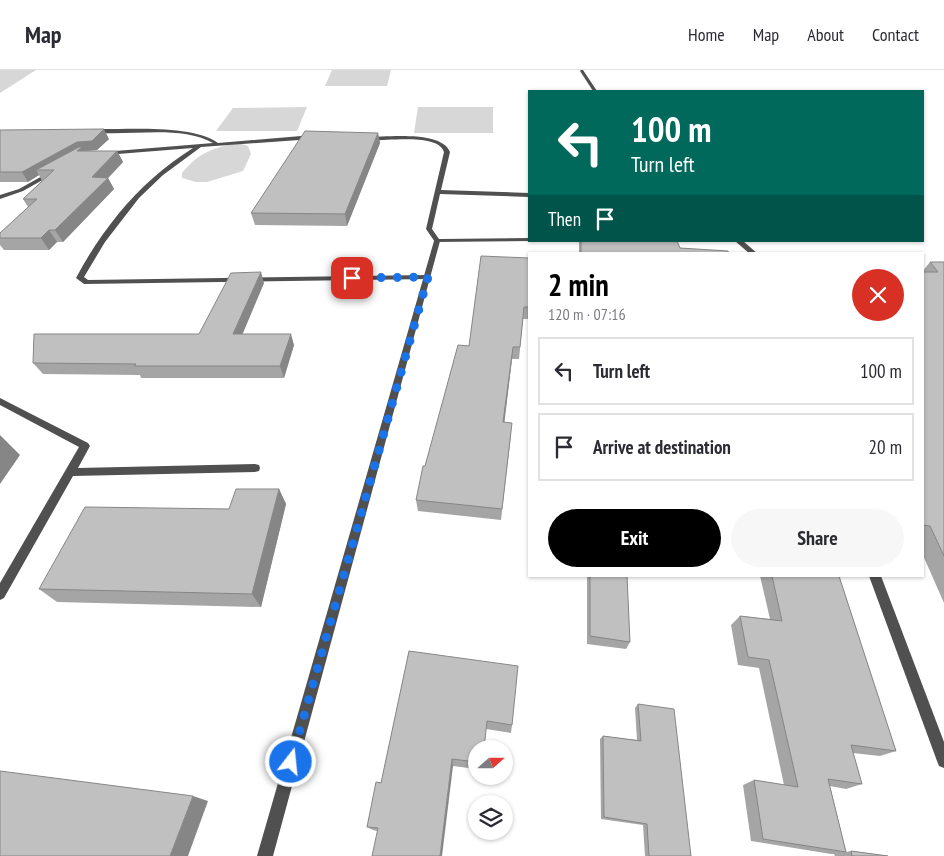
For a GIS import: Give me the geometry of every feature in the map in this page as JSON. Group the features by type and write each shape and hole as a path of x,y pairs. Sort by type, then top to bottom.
{"street":[{"path":"582,71 594,90"},
{"path":"86,131 181,133 212,139 217,144"},
{"path":"102,153 319,137"},
{"path":"265,856 437,241 429,229 447,152 445,146 440,142 425,140 357,138"},
{"path":"200,145 154,179 104,240 85,266 80,278 87,282 428,277"},
{"path":"0,197 22,190 58,169"},
{"path":"438,192 528,194"},
{"path":"437,241 528,240"},
{"path":"739,242 752,252"},
{"path":"0,401 86,446 0,594"},
{"path":"70,472 255,468"},
{"path":"875,577 944,761"}],"shaded area":[{"path":"0,70 36,70 0,93"},
{"path":"332,70 391,70 387,86 325,86"},
{"path":"307,107 297,131 216,131 233,108"},
{"path":"418,107 493,107 493,133 414,133"},
{"path":"239,143 248,146 251,154 243,171 207,182 196,182 182,178 182,173 200,156 214,149"}],"building":[{"path":"104,129 92,141 77,142 22,172 0,172 0,130"},
{"path":"305,131 378,133 345,214 251,213"},
{"path":"82,147 77,151 117,151 92,177 108,178 55,230 49,230 41,238 0,238 0,233 37,199 23,199 54,170 36,170"},
{"path":"581,242 677,242 680,248 728,252 581,252"},
{"path":"481,256 528,258 528,307 524,307 520,347 513,347 503,422 512,423 502,509 416,500 423,466 425,466 458,345 469,346"},
{"path":"930,262 944,262 944,556 930,526 924,525 924,272 938,272"},
{"path":"261,272 233,334 291,334 280,366 134,366 136,364 33,363 34,334 199,334 231,273"},
{"path":"236,489 279,489 252,594 39,589 85,507 229,509"},
{"path":"590,577 627,577 630,642 590,636"},
{"path":"772,577 839,577 896,751 851,745 862,784 828,779 846,852 763,839 754,780 798,787 769,660 748,657 740,616 782,621"},
{"path":"409,651 518,666 512,725 487,721 485,740 468,740 468,761 452,759 440,856 372,856 378,828 367,827 376,782 381,783"},
{"path":"638,704 674,709 691,856 649,856 647,824 604,817 603,736 641,741"},
{"path":"0,771 193,796 170,856 0,856"},
{"path":"851,851 888,856 852,856"}],"route":[{"path":"291,762 428,277 352,278"}]}
